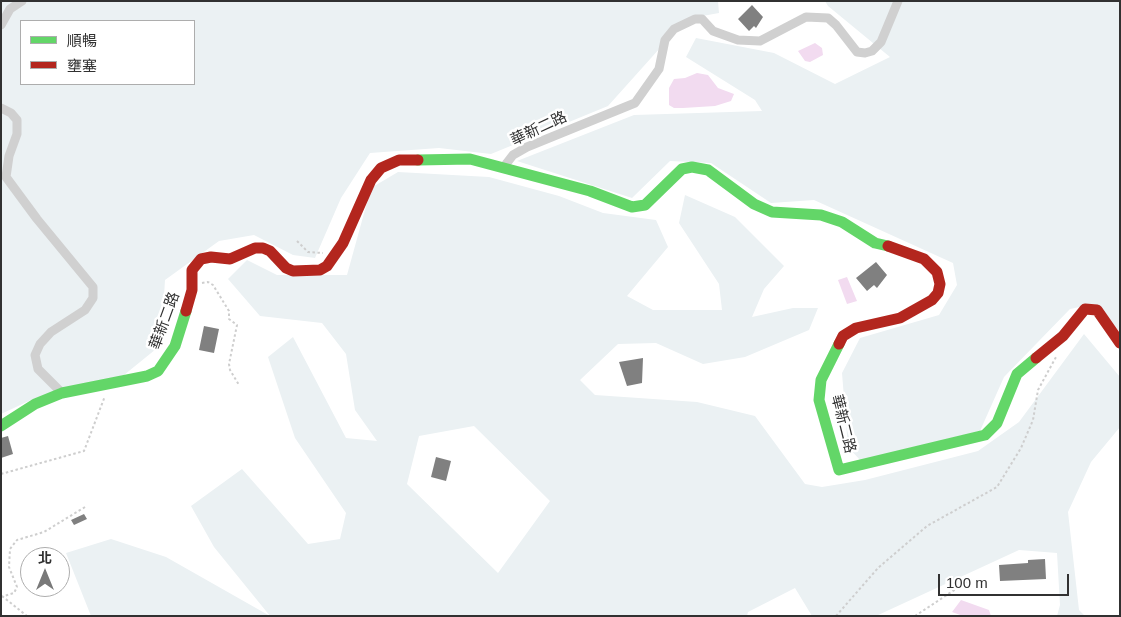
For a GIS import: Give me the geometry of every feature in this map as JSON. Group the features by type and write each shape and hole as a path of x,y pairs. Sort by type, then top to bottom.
{"street":[{"path":"1,25 10,9 22,1"},
{"name":"華新二路","path":"503,168 513,155 527,147 635,103 659,69 665,40 674,29 695,19 702,19 713,31 738,40 760,40 806,17 828,18 836,25 857,52 865,53 872,51 881,42 898,1"},
{"path":"1,108 11,113 17,120 17,134 9,156 6,177 92,287 92,298 85,310 51,332 40,344 35,355 38,368 62,393"},
{"name":"華新二路","path":"1,426 35,404 62,393 147,376 158,371 174,346 183,311 192,290 192,270 201,259 211,257 230,259 255,248 263,248 270,251 286,268 293,271 307,272 320,270 327,266 343,243 371,180 381,168 399,160 470,159 590,191 632,207 645,205 682,169 692,167 708,170 754,204 772,212 821,214 842,222 875,243 906,251 924,260 937,272 940,284 938,292 932,300 900,318 856,328 843,336 821,380 818,400 840,470 985,435 997,423 1017,374 1063,336 1085,309 1098,310 1120,343"}],"path":[{"path":"297,241 308,252 335,254"},
{"path":"192,290 203,283 213,285 229,311 229,319 237,325 229,364 230,370 239,385"},
{"path":"836,616 878,568 927,526 997,487 1021,448 1032,420 1038,390 1057,353"},
{"path":"1,474 84,451 105,395 106,384"},
{"path":"1,596 14,593 17,587 9,567 10,549 17,540 44,532 86,507"},
{"path":"915,616 971,579"},
{"path":"1,596 27,616"}],"shaded area":[{"path":"1,1 718,1 719,13 686,19 608,106 491,154 439,148 370,153 341,198 315,258 293,255 254,235 219,241 165,280 161,345 124,375 31,400 1,414"},
{"path":"825,1 1120,1 1120,332 1094,304 1070,309 1004,377 980,431 860,460 848,447 842,373 860,338 939,315 957,285 953,263 814,200 771,203 711,163 670,161 632,198 517,161 634,115 762,111 755,100 686,57 696,38 774,53 835,84 890,57 828,6"},
{"path":"815,43 822,48 823,55 810,62 805,61 798,51"},
{"path":"697,73 708,75 718,88 734,94 731,101 715,106 674,108 669,105 669,88 674,79 685,78"},
{"path":"398,172 489,177 559,196 603,213 656,220 668,247 627,296 653,310 722,310 719,284 679,223 685,195 735,217 784,266 764,289 752,317 793,308 818,308 809,330 745,357 703,364 656,343 618,344 580,380 595,395 697,402 755,416 805,484 822,487 865,480 978,451 1019,422 1084,334 1120,377 1120,427 1091,462 1068,512 1079,610 1085,616 1057,616 1060,605 1057,553 1019,550 876,616 812,616 795,588 748,612 747,616 270,616 214,547 191,506 242,469 308,544 340,539 346,513 295,438 268,357 293,337 346,438 377,441 355,410 346,354 322,323 260,316 228,279 247,260 277,275 347,275 371,188","holes":["474,426 550,501 498,573 407,484 419,436"]},
{"path":"847,277 857,301 847,304 838,280"},
{"path":"111,539 166,557 270,616 91,616 70,563 70,552"},
{"path":"961,600 989,610 991,616 963,616 952,612"}],"building":[{"path":"752,5 763,17 756,28 754,26 749,31 738,19"},
{"path":"876,262 887,275 877,288 874,285 867,291 856,278"},
{"path":"204,326 219,329 214,353 199,350"},
{"path":"643,358 642,383 627,386 619,362"},
{"path":"8,436 13,454 1,458 1,438"},
{"path":"436,457 451,461 446,481 431,477"},
{"path":"84,514 87,519 74,525 71,520"},
{"path":"1045,559 1046,579 1000,581 999,565 1028,563 1028,560"}],"traffic: fast":[{"path":"418,160 470,159 590,191 632,207 645,205 682,169 692,167 708,170 754,204 772,212 821,215 842,222 875,243 888,246"},
{"path":"1,426 35,404 62,393 147,376 158,371 175,346 186,311"},
{"path":"839,344 821,380 819,400 839,470 985,435 997,423 1017,374 1036,358"}],"traffic: jam":[{"path":"186,311 192,290 192,270 201,259 211,257 230,259 255,248 263,248 270,251 286,268 293,271 320,270 327,266 343,243 371,180 381,168 399,160 418,160"},
{"path":"839,344 843,336 856,328 900,318 932,300 938,293 940,284 937,272 924,259 888,246"},
{"path":"1036,358 1063,336 1085,309 1097,310 1120,343"}]}
